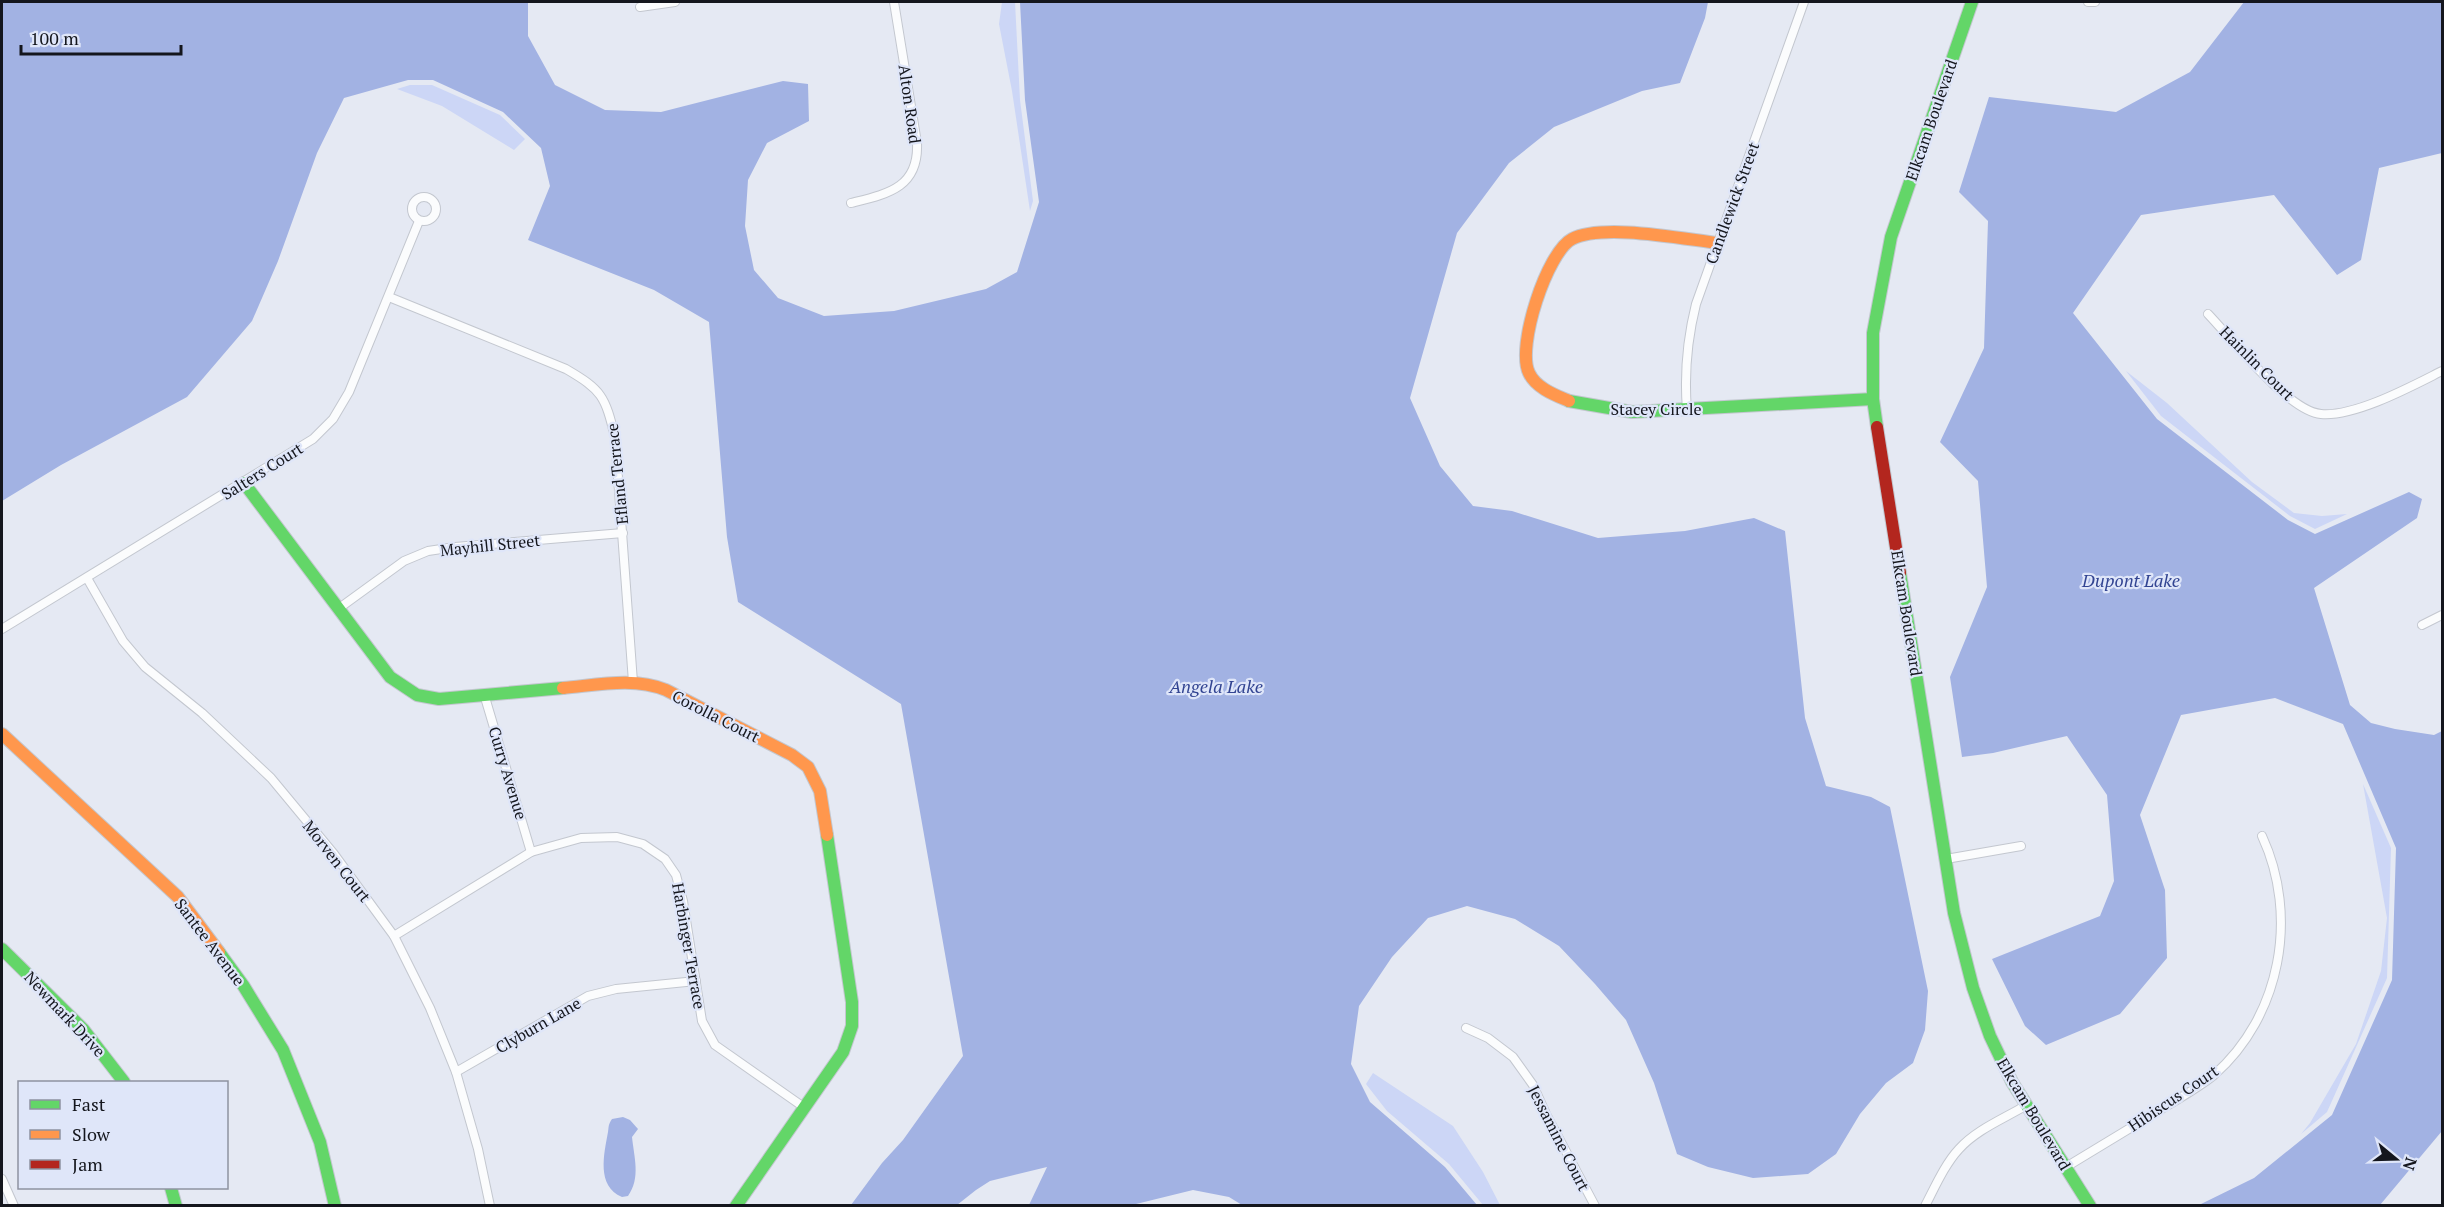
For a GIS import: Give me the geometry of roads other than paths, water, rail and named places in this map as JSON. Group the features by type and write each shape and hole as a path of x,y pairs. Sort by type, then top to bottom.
{"street":[{"path":"640,7 675,2"},
{"name":"Alton Road","path":"851,202 884,195 896,189 908,178 916,161 917,143 894,2"},
{"name":"Candlewick Street","path":"1687,410 1684,373 1688,336 1695,304 1804,2"},
{"name":"Elkcam Boulevard","path":"1972,2 1891,237 1873,333 1873,399 1956,924 1970,983 1997,1053 2025,1106 2090,1206"},
{"path":"2088,2 2094,2"},
{"name":"Salters Court","path":"2,628 313,439 333,418 350,392 419,221"},
{"name":"Stacey Circle","path":"1718,243 1600,232 1573,238 1561,249 1548,269 1526,335 1525,362 1532,381 1567,400 1600,409 1632,412 1873,399"},
{"name":"Efland Terrace","path":"389,297 566,369 592,384 608,405 615,437 633,682"},
{"name":"Hainlin Court","path":"2208,314 2288,399 2307,410 2322,414 2350,411 2442,371"},
{"name":"Corolla Court","path":"244,483 390,677 407,692 425,699 449,699 633,682 650,684 792,755 808,766 820,790 852,1002 852,1026 843,1052 736,1206"},
{"name":"Mayhill Street","path":"338,609 404,561 428,551 455,546 623,533"},
{"name":"Morven Court","path":"87,578 123,641 145,667 202,713 271,778 334,854 394,936 430,1008 456,1072 478,1149 490,1206"},
{"path":"2422,625 2442,615"},
{"name":"Curry Avenue","path":"484,694 531,852"},
{"name":"Santee Avenue","path":"2,734 178,897 243,985 283,1050 320,1142 335,1206"},
{"name":"Hibiscus Court","path":"2066,1167 2213,1075 2241,1045 2261,1014 2274,981 2281,927 2272,857 2262,836"},
{"name":"Harbinger Terrace","path":"394,936 531,852 581,838 617,837 643,844 664,859 676,875 683,901 702,1021 715,1045 805,1108"},
{"path":"1946,859 2021,846"},
{"name":"Newmark Drive","path":"2,949 72,1018 115,1068 123,1081"},
{"name":"Clyburn Lane","path":"456,1072 588,996 616,988 696,981"},
{"name":"Jessamine Court","path":"1466,1028 1488,1038 1513,1058 1533,1085 1595,1206"},
{"path":"1925,1206 1960,1148 1976,1135 2025,1106"},
{"path":"2,1179 14,1206"},
{"path":"171,1189 176,1206"}],"water":[{"name":"Angela Lake","path":"2,2 528,2 528,36 555,85 605,110 661,112 783,81 808,84 809,121 767,143 748,180 745,226 754,270 778,298 824,316 894,311 986,289 1017,272 1039,202 1025,100 1020,2 1708,2 1705,18 1680,83 1642,91 1554,127 1509,163 1457,233 1410,398 1440,466 1473,506 1512,511 1598,538 1685,531 1754,518 1785,531 1805,718 1826,786 1871,797 1890,807 1928,991 1925,1030 1913,1063 1886,1083 1860,1114 1836,1154 1808,1174 1753,1178 1708,1167 1677,1154 1654,1083 1626,1020 1595,984 1559,946 1515,919 1467,906 1428,918 1392,957 1359,1006 1351,1064 1370,1102 1445,1167 1477,1205 1242,1205 1229,1197 1193,1190 1132,1205 1029,1205 1047,1167 990,1181 957,1205 851,1205 882,1163 903,1140 963,1056 901,704 738,602 727,537 709,322 654,290 528,240 550,186 541,148 503,112 433,80 408,80 344,98 317,153 278,261 252,321 187,397 61,465 2,501"},
{"name":"Dupont Lake","path":"2244,2 2442,2 2442,153 2379,168 2361,260 2337,275 2274,195 2141,215 2073,313 2157,419 2288,520 2315,534 2409,492 2422,499 2417,518 2314,588 2350,705 2371,723 2434,735 2442,731 2442,1131 2380,1205 2199,1205 2254,1178 2332,1115 2392,980 2396,848 2343,724 2275,698 2181,715 2140,815 2165,890 2167,958 2120,1014 2046,1045 2025,1026 1992,959 2100,916 2114,881 2107,795 2067,736 1993,753 1962,757 1950,677 1987,587 1978,481 1940,442 1984,348 1988,221 1959,192 1989,97 2116,112 2190,72"},
{"path":"623,1117 630,1120 638,1129 632,1137 636,1175 628,1196 622,1197 608,1185 604,1159 610,1123 612,1119"}]}
